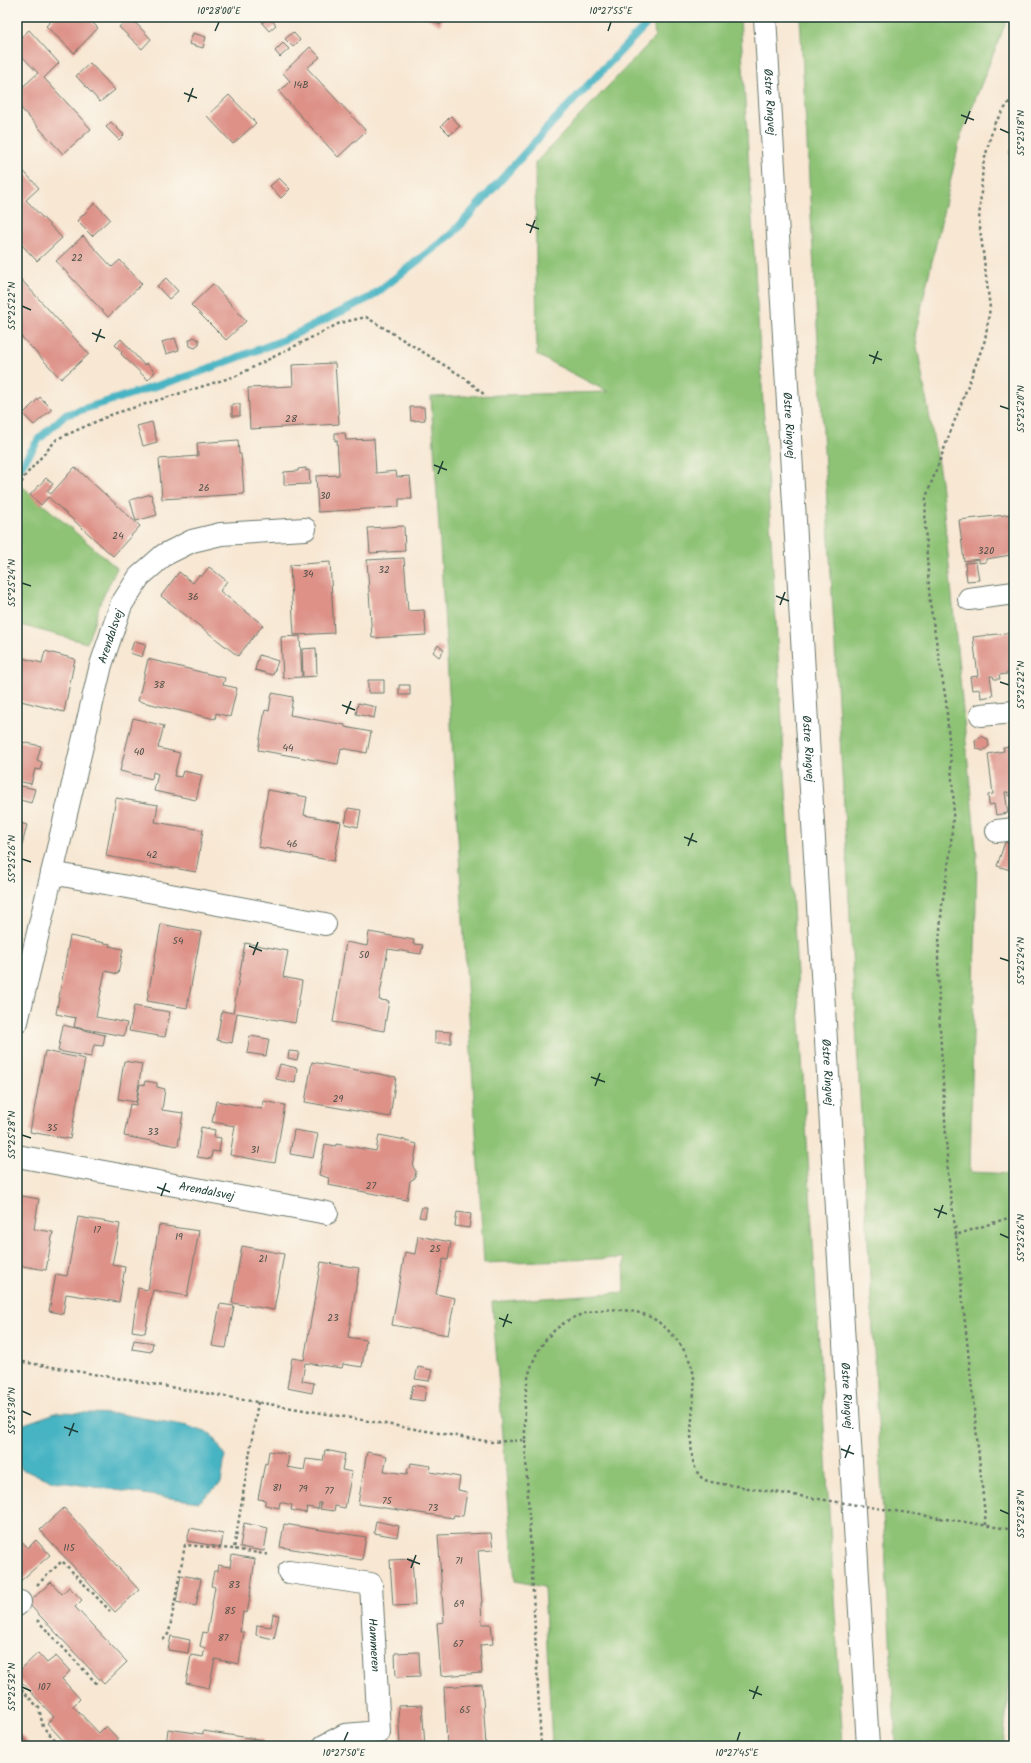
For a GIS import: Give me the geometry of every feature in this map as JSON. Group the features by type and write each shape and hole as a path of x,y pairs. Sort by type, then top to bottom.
{"main road":[{"name":"Østre Ringvej","path":"765,17 868,1746"},
{"name":"Arendalsvej","path":"17,1022 101,665 121,605 139,577 164,556 192,541 221,534 305,529"},
{"path":"969,599 1014,593"},
{"path":"981,715 1014,712"},
{"path":"52,873 325,924"},
{"name":"Arendalsvej","path":"17,1156 327,1213"},
{"name":"Hammeren","path":"289,1572 371,1584 378,1732 345,1735 324,1746"}],"path":[{"path":"986,1525 956,1235 948,1174 939,1010 938,963 942,905 950,854 954,805 946,701 930,603 925,526 926,497 954,419 985,340 990,308 979,220 983,165 994,124 1014,95"},
{"path":"17,494 24,477 57,439 113,414 236,376 340,323 366,317 465,378 486,396"},
{"path":"956,1235 1014,1216"},
{"path":"541,1746 525,1440 525,1410 532,1363 541,1345 553,1331 588,1311 609,1308 634,1311 656,1320 675,1337 686,1356 694,1377 691,1437 696,1469 701,1477 712,1482 723,1484 1014,1530"},
{"path":"17,1361 491,1442 525,1440"},
{"path":"234,1549 258,1402"},
{"path":"163,1640 169,1633 185,1545 234,1549 288,1558 289,1572"},
{"path":"97,1684 18,1603 62,1561 110,1611"},
{"path":"17,1685 39,1708 43,1726 61,1746"}],"green space":[{"path":"653,17 740,17 843,1746 552,1746 544,1587 515,1581 492,1302 625,1292 624,1258 484,1263 431,397 608,392 537,355 535,163 655,37"},
{"path":"800,17 1008,17 961,135 915,335 941,481 977,857 970,1172 1014,1174 1014,1638 1003,1746 896,1746"},
{"path":"17,482 117,568 101,601 87,643 17,624"}],"water":[{"path":"58,1412 120,1414 188,1426 211,1434 225,1456 221,1483 199,1502 53,1481 21,1469 17,1447 21,1425"}],"building":[{"path":"55,17 87,17 98,28 74,53 46,26"},
{"path":"130,17 151,39 142,49 119,27"},
{"path":"269,17 276,25 269,31 262,23"},
{"path":"425,17 444,17 440,25"},
{"path":"29,30 59,63 44,78 91,129 63,154 17,104 17,92 38,73 17,51 17,41"},
{"path":"293,32 300,40 293,47 285,39"},
{"path":"193,33 206,37 203,48 189,44"},
{"path":"283,43 289,49 280,57 275,51"},
{"path":"310,47 320,57 307,68 366,131 338,157 279,92 290,81 283,73"},
{"path":"90,63 115,90 100,102 76,76"},
{"path":"229,95 256,123 233,144 207,116"},
{"path":"451,116 460,126 450,135 441,126"},
{"path":"111,122 124,135 119,140 106,127"},
{"path":"1014,150 1014,167 1009,151"},
{"path":"17,164 39,188 26,200 62,238 37,261 17,240"},
{"path":"279,178 290,189 281,198 270,186"},
{"path":"95,203 110,219 92,236 77,221"},
{"path":"83,236 112,267 120,260 142,284 108,317 56,261"},
{"path":"17,275 89,354 61,379 17,332"},
{"path":"166,278 178,291 169,299 157,286"},
{"path":"213,284 246,321 226,340 191,305"},
{"path":"194,337 199,340 199,345 195,348 190,346 189,340"},
{"path":"175,338 179,350 166,354 162,342"},
{"path":"121,339 144,365 146,363 155,372 148,380 121,354 122,352 115,345"},
{"path":"335,363 339,424 250,429 248,388 293,386 292,365"},
{"path":"40,397 52,409 34,425 23,414"},
{"path":"232,404 240,404 240,416 232,416"},
{"path":"410,407 424,407 425,420 411,421"},
{"path":"152,422 157,442 143,446 137,426"},
{"path":"335,433 345,433 346,440 374,439 376,473 396,471 397,477 410,476 412,499 399,499 399,507 318,512 316,476 339,475 337,440 335,441"},
{"path":"238,440 239,454 241,454 244,494 162,499 159,459 198,456 197,443"},
{"path":"75,467 140,526 113,556 48,497 41,505 30,495 46,478 53,484 47,491 51,494"},
{"path":"306,468 306,471 309,470 310,484 284,485 284,472 298,471 298,469"},
{"path":"151,494 157,515 136,521 130,500"},
{"path":"1014,514 1014,576 1011,555 986,559 986,562 979,563 979,559 964,561 959,520"},
{"path":"404,526 405,551 370,553 368,528"},
{"path":"404,558 408,611 424,610 426,635 372,638 367,560"},
{"path":"330,562 334,633 294,635 290,565"},
{"path":"976,562 979,580 967,581 965,563"},
{"path":"209,567 227,581 220,591 263,625 238,656 161,596 179,572 193,583 199,575 201,577"},
{"path":"1014,632 1014,673 999,675 1000,679 994,679 993,676 990,676 993,696 981,698 980,689 972,690 970,677 978,676 973,637"},
{"path":"300,636 302,677 283,678 281,637"},
{"path":"134,641 146,644 142,657 130,653"},
{"path":"438,645 444,650 439,657 433,652"},
{"path":"316,648 317,676 303,677 302,649"},
{"path":"45,651 75,659 64,712 17,700 18,657 42,663"},
{"path":"259,655 278,661 273,675 255,670"},
{"path":"148,659 225,678 223,685 237,688 230,717 216,713 215,719 138,701"},
{"path":"368,680 384,680 384,693 368,693"},
{"path":"399,685 410,685 410,695 399,695"},
{"path":"272,693 293,697 290,715 345,725 345,727 371,732 367,753 341,748 338,764 258,750 265,710 269,711"},
{"path":"358,703 376,707 374,718 356,714"},
{"path":"133,718 164,726 158,748 180,753 174,776 181,777 183,771 202,775 196,800 154,791 158,774 153,772 152,779 120,771"},
{"path":"981,736 988,739 989,746 983,751 976,748 975,741"},
{"path":"17,741 41,746 37,760 42,762 40,770 35,769 31,784 17,781"},
{"path":"1014,746 1014,795 1008,796 1008,792 1005,792 1008,813 996,815 994,804 989,805 988,795 993,794 988,754 1004,751 1003,747"},
{"path":"17,785 35,789 31,803 17,799"},
{"path":"268,790 307,797 304,815 341,822 334,861 258,847"},
{"path":"116,798 158,805 155,822 203,830 196,872 106,856"},
{"path":"348,808 361,810 358,827 345,824"},
{"path":"17,822 27,825 18,861 17,861"},
{"path":"1005,842 1014,845 1014,871 997,866"},
{"path":"161,924 201,932 187,1008 147,1001"},
{"path":"369,932 414,940 413,944 423,945 421,954 388,949 379,1000 389,1001 384,1031 333,1022 346,942 367,946"},
{"path":"70,936 110,944 109,946 123,949 118,974 105,971 96,1017 127,1023 124,1036 74,1027 76,1018 56,1014"},
{"path":"245,943 288,951 283,977 302,981 295,1023 237,1013 232,1043 217,1040 222,1011 233,1013"},
{"path":"134,1006 170,1012 165,1037 129,1031"},
{"path":"63,1025 105,1035 103,1046 94,1045 91,1057 58,1051"},
{"path":"435,1031 451,1032 451,1043 435,1043"},
{"path":"250,1036 269,1039 266,1056 247,1053"},
{"path":"45,1051 85,1059 70,1139 30,1132"},
{"path":"289,1051 299,1052 297,1060 288,1058"},
{"path":"124,1061 142,1064 136,1102 118,1099"},
{"path":"312,1062 396,1077 390,1117 305,1102"},
{"path":"280,1064 297,1068 295,1083 276,1079"},
{"path":"145,1081 157,1083 157,1087 165,1089 162,1110 183,1113 178,1146 124,1136 130,1104 136,1105 140,1084 144,1085"},
{"path":"216,1101 262,1109 263,1101 285,1105 275,1163 230,1155 235,1126 212,1122"},
{"path":"201,1127 215,1130 214,1137 221,1138 219,1152 212,1151 211,1159 197,1157"},
{"path":"294,1130 318,1134 313,1158 290,1154"},
{"path":"379,1135 417,1144 413,1167 416,1171 415,1178 410,1181 407,1200 328,1185 329,1178 319,1175 325,1144 336,1146 336,1144 376,1151"},
{"path":"17,1195 39,1199 34,1229 53,1232 46,1270 17,1265"},
{"path":"422,1207 427,1207 425,1218 419,1217"},
{"path":"457,1212 471,1214 469,1228 455,1226"},
{"path":"78,1217 120,1224 112,1265 125,1267 119,1302 66,1294 63,1314 49,1311 56,1274 67,1276"},
{"path":"159,1225 199,1231 187,1296 153,1290 145,1333 132,1331 138,1288 148,1290"},
{"path":"418,1236 451,1242 448,1260 443,1259 436,1294 455,1298 448,1335 392,1325 405,1252 415,1254"},
{"path":"242,1246 284,1254 274,1310 232,1303"},
{"path":"321,1262 359,1268 348,1337 366,1340 362,1367 343,1364 342,1368 305,1363 302,1381 314,1383 312,1393 287,1388 292,1358 304,1360"},
{"path":"220,1304 234,1306 226,1348 212,1346"},
{"path":"134,1340 153,1343 151,1352 132,1349"},
{"path":"418,1367 432,1370 429,1381 415,1379"},
{"path":"413,1385 426,1387 424,1401 410,1399"},
{"path":"325,1450 345,1454 342,1470 352,1472 345,1508 335,1506 334,1511 320,1509 321,1503 319,1503 318,1509 307,1507 306,1513 291,1510 292,1505 280,1502 279,1508 265,1505 265,1500 258,1499 265,1463 267,1464 269,1451 289,1454 287,1467 304,1470 306,1459 323,1461"},
{"path":"367,1452 387,1456 384,1471 407,1474 411,1463 431,1466 430,1472 460,1477 458,1490 467,1492 463,1516 454,1515 453,1518 358,1504"},
{"path":"64,1508 139,1590 115,1612 40,1530"},
{"path":"376,1521 399,1526 397,1537 374,1533"},
{"path":"244,1523 268,1528 264,1551 240,1547"},
{"path":"284,1524 366,1537 362,1560 280,1547"},
{"path":"190,1528 223,1534 221,1547 187,1541"},
{"path":"491,1533 493,1550 478,1551 482,1624 491,1624 493,1644 480,1645 482,1673 441,1676 437,1623 444,1622 438,1535"},
{"path":"17,1536 28,1548 36,1540 50,1555 17,1584"},
{"path":"232,1555 255,1559 247,1613 243,1612 240,1632 244,1632 239,1664 215,1659 209,1688 186,1683 191,1655 203,1657 205,1648 200,1646 203,1632 207,1633 215,1587 211,1586 214,1571 217,1571 218,1565 230,1567"},
{"path":"412,1559 415,1605 393,1606 390,1560"},
{"path":"181,1575 201,1579 196,1606 176,1602"},
{"path":"51,1582 62,1594 69,1587 82,1600 75,1607 127,1662 104,1684 28,1603"},
{"path":"273,1614 279,1615 274,1639 256,1635 257,1625 271,1627"},
{"path":"171,1636 190,1640 188,1653 168,1650"},
{"path":"419,1652 420,1676 396,1677 395,1653"},
{"path":"38,1653 47,1663 56,1656 70,1671 62,1679 80,1699 73,1706 99,1733 106,1726 118,1739 111,1746 68,1746 47,1723 54,1717 17,1677 17,1673"},
{"path":"482,1684 486,1746 447,1746 444,1687"},
{"path":"422,1705 425,1746 400,1746 398,1706"},
{"path":"168,1729 203,1734 203,1731 263,1740 262,1746 166,1746"},
{"path":"17,1731 31,1746 17,1746"}],"waterway":[{"path":"17,472 39,439 65,415 197,373 281,341 371,297 453,233 552,123 653,17"}]}
